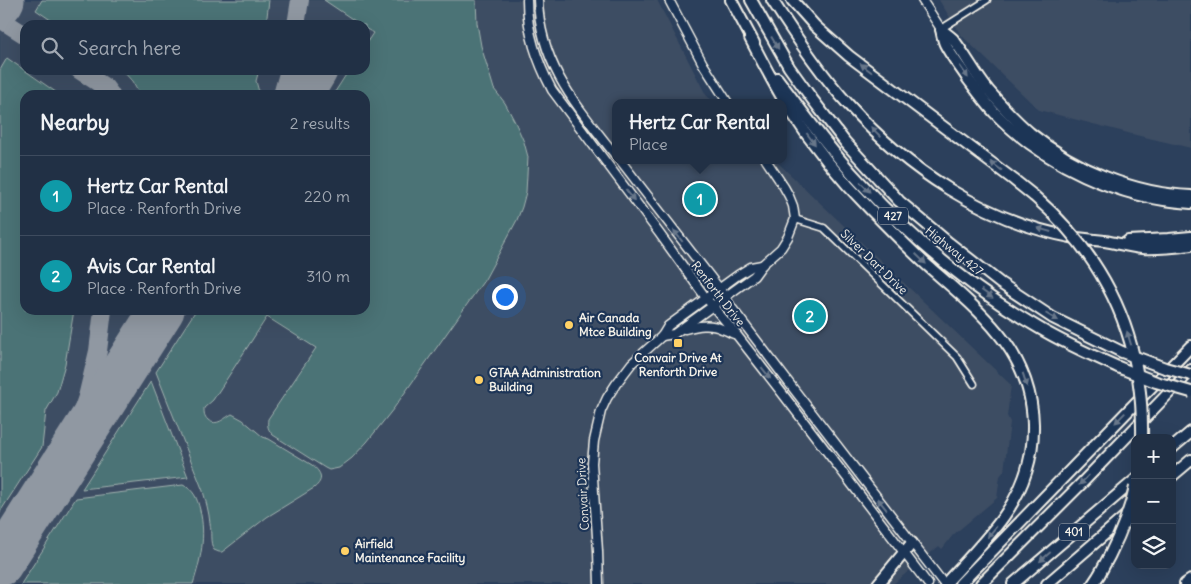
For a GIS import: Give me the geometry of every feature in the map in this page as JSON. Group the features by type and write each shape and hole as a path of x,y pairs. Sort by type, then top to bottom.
{"highway":[{"name":"Highway 427","path":"731,0 750,38 776,76 831,148 890,213 947,264 1007,308 1040,329 1079,350 1156,382 1191,392"},
{"path":"751,0 789,67 845,142 899,201 948,243 1000,283 1053,318 1122,352 1165,368 1191,375"},
{"path":"772,0 800,43 848,104 894,149 952,191 977,205 1018,222 1070,237 1143,248 1191,245"},
{"path":"792,0 815,26 849,56 1014,180 1048,208 1073,235 1095,264 1113,296 1126,329 1136,365 1141,401 1142,434"},
{"path":"941,30 952,39 999,103 1050,148 1114,180 1164,194 1191,196"},
{"path":"941,30 945,44 987,104 1013,130 1042,152 1059,163 1105,185 1149,198 1191,203"},
{"path":"750,38 783,99"},
{"path":"787,106 826,159 870,210 990,323 1008,345 1025,378 1032,408 1034,429 1031,454 1023,481 1001,520 973,554 944,584"},
{"path":"1110,242 1191,237"},
{"path":"960,584 1191,346"},
{"path":"981,584 1191,370"},
{"path":"1176,445 1191,432"},
{"path":"1176,473 1191,460"},
{"path":"1175,479 1191,468"},
{"name":"401","path":"1013,584 1131,483"},
{"path":"1096,580 1123,526 1131,499"},
{"name":"401","path":"1047,584 1131,511"},
{"path":"878,584 912,543"},
{"path":"1185,584 1191,580"}],"main road":[{"name":"Renforth Drive","path":"527,0 529,27 533,46 541,70 552,90 712,306 736,334 925,581"},
{"path":"538,0 542,32 551,61 577,106 612,151"},
{"path":"669,0 703,64 725,99"},
{"path":"922,0 941,30"},
{"name":"Renforth Drive","path":"623,164 944,584"},
{"path":"769,164 789,196 795,219"},
{"name":"Convair Drive","path":"662,336 674,334 754,276 762,265 781,248 788,237 795,219"},
{"name":"Convair Drive","path":"599,584 592,462 594,442 601,411 607,398 632,364 662,336 668,326 751,267 762,265"},
{"path":"680,330 702,325 722,328 736,334"}],"street":[{"path":"941,30 987,0"},
{"name":"Silver Dart Drive","path":"795,219 824,228 957,357 974,384"}],"shaded area":[{"path":"0,0 657,0 706,95 710,99 612,99 612,164 779,164 1011,385 1007,416 1010,422 1004,471 1000,476 997,498 953,535 942,549 939,546 893,584 0,584"},
{"path":"939,0 1191,0 1191,148 1039,110 961,35"}],"green space":[{"path":"42,0 269,0 267,20 51,20 36,10"},
{"path":"324,0 476,0 481,46 494,89 505,103 516,124 528,157 526,192 517,220 485,279 394,408 367,442 352,458 339,468 329,470 325,468 273,435 269,430 268,419 316,348 267,317 213,400 204,408 204,414 208,420 214,423 232,414 243,420 263,437 312,465 320,474 320,479 314,488 267,517 222,552 219,552 214,550 212,544 211,526 203,491 156,372 193,315 370,315 370,90 336,90 346,75 370,75 370,38 373,33 370,31 370,20 354,20"},
{"path":"7,58 20,67 20,75 31,75 53,90 20,90 20,315 73,315 65,364 57,392 46,411 42,447 0,512 0,70"},
{"path":"127,75 258,75 256,81 258,90 137,90"},
{"path":"151,381 188,477 82,489"},
{"path":"183,485 190,489 199,506 203,529 202,547 193,584 21,584 76,498"}],"taxiway":[{"path":"297,20 300,0"},
{"path":"0,19 20,32"},
{"path":"87,75 107,90"},
{"path":"283,90 288,75"},
{"path":"64,464 87,397 98,351 102,315"}],"runway":[{"path":"303,90 312,75"},
{"path":"0,564 159,315"}],"place":[{"name":"Hertz Car Rental","path":"700,199"},
{"name":"Avis Car Rental","path":"810,316"},
{"name":"Air Canada Mtce Building","path":"569,325"},
{"name":"Convair Drive At Renforth Drive","path":"678,343"},
{"name":"GTAA Administration Building","path":"479,380"},
{"name":"Airfield Maintenance Facility","path":"345,551"}]}
